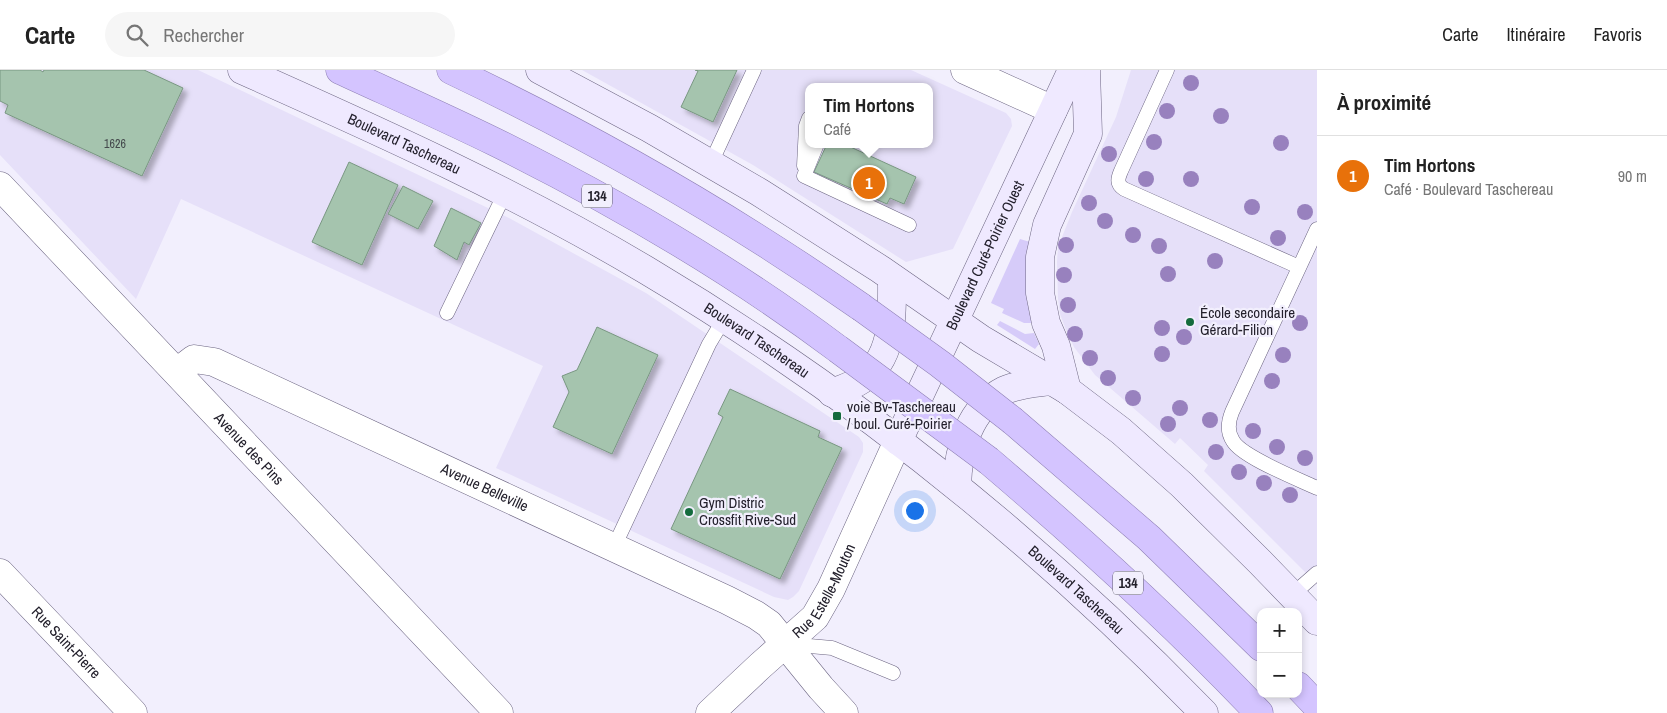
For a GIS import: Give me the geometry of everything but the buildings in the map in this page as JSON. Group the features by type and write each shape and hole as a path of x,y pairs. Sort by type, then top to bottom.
{"highway":[{"name":"134","path":"340,70 495,142 600,197 750,288 838,349 990,461 1113,569 1186,639 1258,713"},
{"path":"451,70 581,135 667,183 814,274 861,307 933,359 1013,421 1149,538 1257,643"},
{"path":"1302,690 1317,706"}],"main road":[{"name":"Boulevard Taschereau","path":"242,70 390,137 505,193 644,269 724,320 832,393 957,486 1052,567 1139,648 1204,713"},
{"path":"540,70 572,77 650,128 767,197 989,344 1058,386 1121,431 1150,456 1198,500 1317,621"},
{"name":"Boulevard Curé-Poirier Ouest","path":"898,441 1072,70"},
{"path":"1058,386 1056,346 1046,324 1040,292 1040,257 1047,225 1088,134 1086,70"},
{"path":"832,393 860,381 875,368 885,351 892,318 892,278"},
{"path":"957,486 958,464 961,451 970,428 983,407 990,400 1005,390 1022,385 1058,386"}],"street":[{"path":"965,70 998,77 1053,110"},
{"name":"Avenue des Pins","path":"0,186 499,713"},
{"name":"Avenue Belleville","path":"177,372 194,359 214,362 727,600 769,624 844,713"},
{"name":"Rue Estelle-Mouton","path":"710,713 811,621 821,608 898,441"},
{"name":"Rue Saint-Pierre","path":"0,573 133,713"}],"lane":[{"path":"711,163 754,70"},
{"path":"1167,70 1118,178 1120,184 1124,189 1299,267"},
{"path":"804,176 805,148"},
{"path":"804,176 815,148"},
{"path":"804,176 909,224"},
{"path":"447,313 505,193"},
{"path":"1317,229 1229,419 1229,431 1233,442 1241,450 1317,488"},
{"path":"614,547 710,344 724,320"},
{"path":"1292,595 1317,573"},
{"path":"785,643 832,648 893,674"}],"shaded area":[{"path":"0,70 198,70 509,218 646,293 859,437 863,443 863,452 799,591 788,600 774,597 496,468 543,366 181,199 136,299 0,155"},
{"path":"582,70 911,70 1006,113 1011,119 1012,126 953,249 906,262 753,165"},
{"name":"École secondaire Gérard-Filion","path":"1131,70 1317,70 1317,584 1204,471 1208,465 1180,438 1175,444 1095,375 1074,347 1060,314 1058,299 1058,247 1116,117"},
{"path":"1020,239 1030,242 1027,292 1033,323 1024,323 1002,313 1004,309 991,303"},
{"path":"1000,321 1025,334 1034,333 1039,344 1035,349 997,325"}],"place":[{"name":"Tim Hortons","path":"869,183"},
{"name":"École secondaire Gérard-Filion","path":"1190,322"},
{"name":"voie Bv-Taschereau / boul. Curé-Poirier","path":"837,416"},
{"name":"Gym Distric Crossfit Rive-Sud","path":"689,512"}]}
